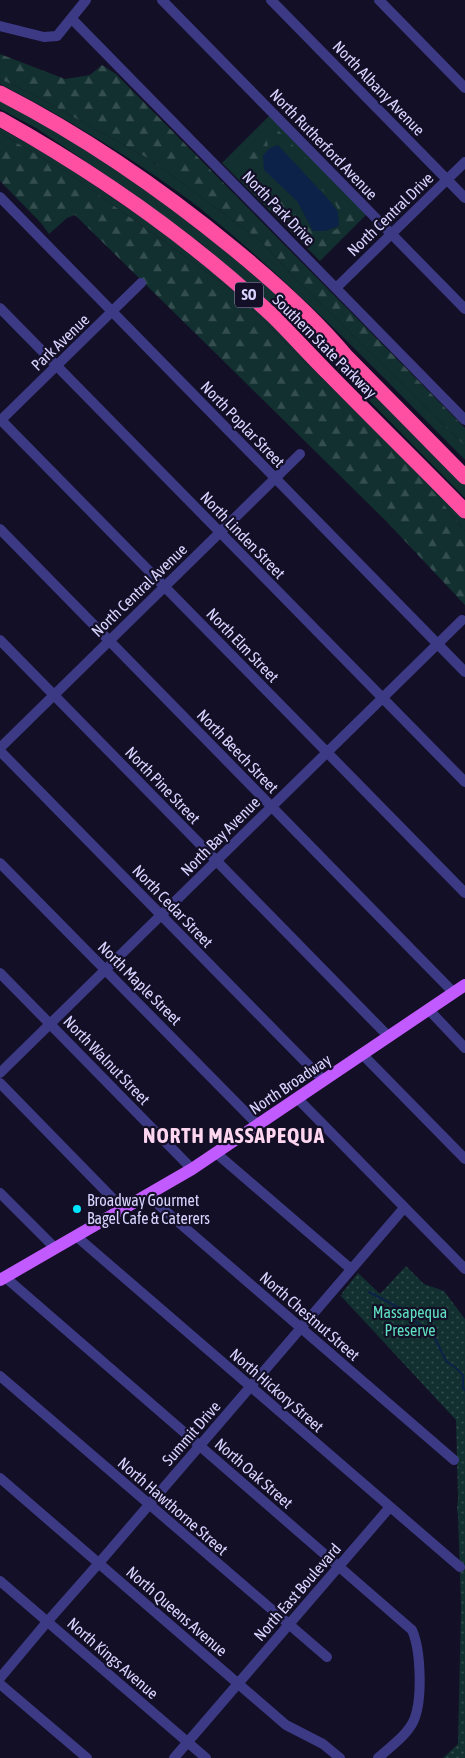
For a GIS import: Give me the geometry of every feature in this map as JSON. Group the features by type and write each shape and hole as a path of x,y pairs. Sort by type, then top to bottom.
{"highway":[{"name":"Southern State Parkway","path":"0,93 95,147 148,182 262,272 332,339 346,356 465,477"},
{"name":"Southern State Parkway","path":"0,119 109,186 212,264 273,316 465,511"}],"main road":[{"name":"North Broadway","path":"3,1278 192,1169 465,985"}],"street":[{"path":"0,26 44,37 57,36 86,0"},
{"name":"North Rutherford Avenue","path":"162,0 465,309"},
{"name":"North Albany Avenue","path":"271,0 465,198"},
{"path":"379,0 465,88"},
{"name":"North Park Drive","path":"72,19 465,420"},
{"name":"North Central Drive","path":"336,288 465,162"},
{"name":"North Poplar Street","path":"0,197 465,672"},
{"name":"Park Avenue","path":"0,420 141,283"},
{"name":"North Linden Street","path":"0,308 465,782"},
{"name":"North Elm Street","path":"0,420 465,893"},
{"name":"North Central Avenue","path":"0,750 164,586 300,454"},
{"name":"North Beech Street","path":"0,529 454,993"},
{"name":"North Bay Avenue","path":"0,1073 462,620"},
{"name":"North Pine Street","path":"0,640 389,1037"},
{"name":"North Cedar Street","path":"0,750 324,1081"},
{"name":"North Maple Street","path":"0,862 258,1125"},
{"name":"North Walnut Street","path":"0,972 192,1169"},
{"path":"429,1010 465,1048"},
{"path":"363,1055 465,1159"},
{"path":"0,1083 124,1209"},
{"path":"298,1099 465,1269"},
{"path":"216,1153 351,1269"},
{"path":"0,1193 55,1248"},
{"name":"North Chestnut Street","path":"146,1195 454,1460"},
{"name":"Summit Drive","path":"0,1678 404,1208"},
{"name":"North Hickory Street","path":"76,1236 460,1567"},
{"name":"North Oak Street","path":"3,1278 408,1625 414,1635 417,1648 419,1676 417,1712 413,1723 404,1734 378,1758"},
{"name":"North Hawthorne Street","path":"0,1376 327,1657"},
{"name":"North Queens Avenue","path":"0,1478 286,1725 317,1740 340,1758"},
{"name":"North East Boulevard","path":"174,1758 390,1507"},
{"name":"North Kings Avenue","path":"0,1581 206,1758"},
{"path":"0,1684 87,1758"}],"green space":[{"path":"0,54 65,79 90,75 102,65 116,74 465,428 465,446 291,274 262,242 151,160 32,94 0,79"},
{"path":"0,79 32,94 151,160 262,242 291,274 465,446 465,460 304,300 202,210 116,150 0,84"},
{"path":"0,98 43,121 172,205 308,322 465,482 465,498 299,329 202,244 124,187 36,128 0,109"},
{"path":"269,116 367,214 320,261 222,163"},
{"path":"274,126 361,216 324,252 312,243 278,202 256,181 246,165 248,153 253,145 261,135 266,135 268,147 260,157 263,174 295,202 313,234 328,233 341,226 341,216 335,203 277,141 273,134"},
{"path":"0,128 58,161 150,223 234,289 283,335 465,520 465,531 419,474 232,290 65,171 0,133"},
{"path":"0,133 65,171 232,290 419,474 465,531 465,605 386,521 75,215 67,218 49,234 41,223 0,181"},
{"name":"Massapequa Preserve","path":"406,1266 424,1284 444,1291 465,1319 465,1758 443,1758 458,1744 461,1607 456,1420 340,1295 343,1295 342,1293 358,1273 381,1293"}],"water":[{"path":"278,145 329,200 338,212 339,226 325,231 313,231 297,201 264,170 263,155 270,148"}],"waterway":[{"path":"369,1292 407,1312 416,1322 432,1332 446,1361 463,1375 463,1388 465,1390"}],"place":[{"name":"Broadway Gourmet Bagel Cafe & Caterers","path":"77,1209"}],"district":[{"name":"NORTH MASSAPEQUA","path":"234,1136"}]}
